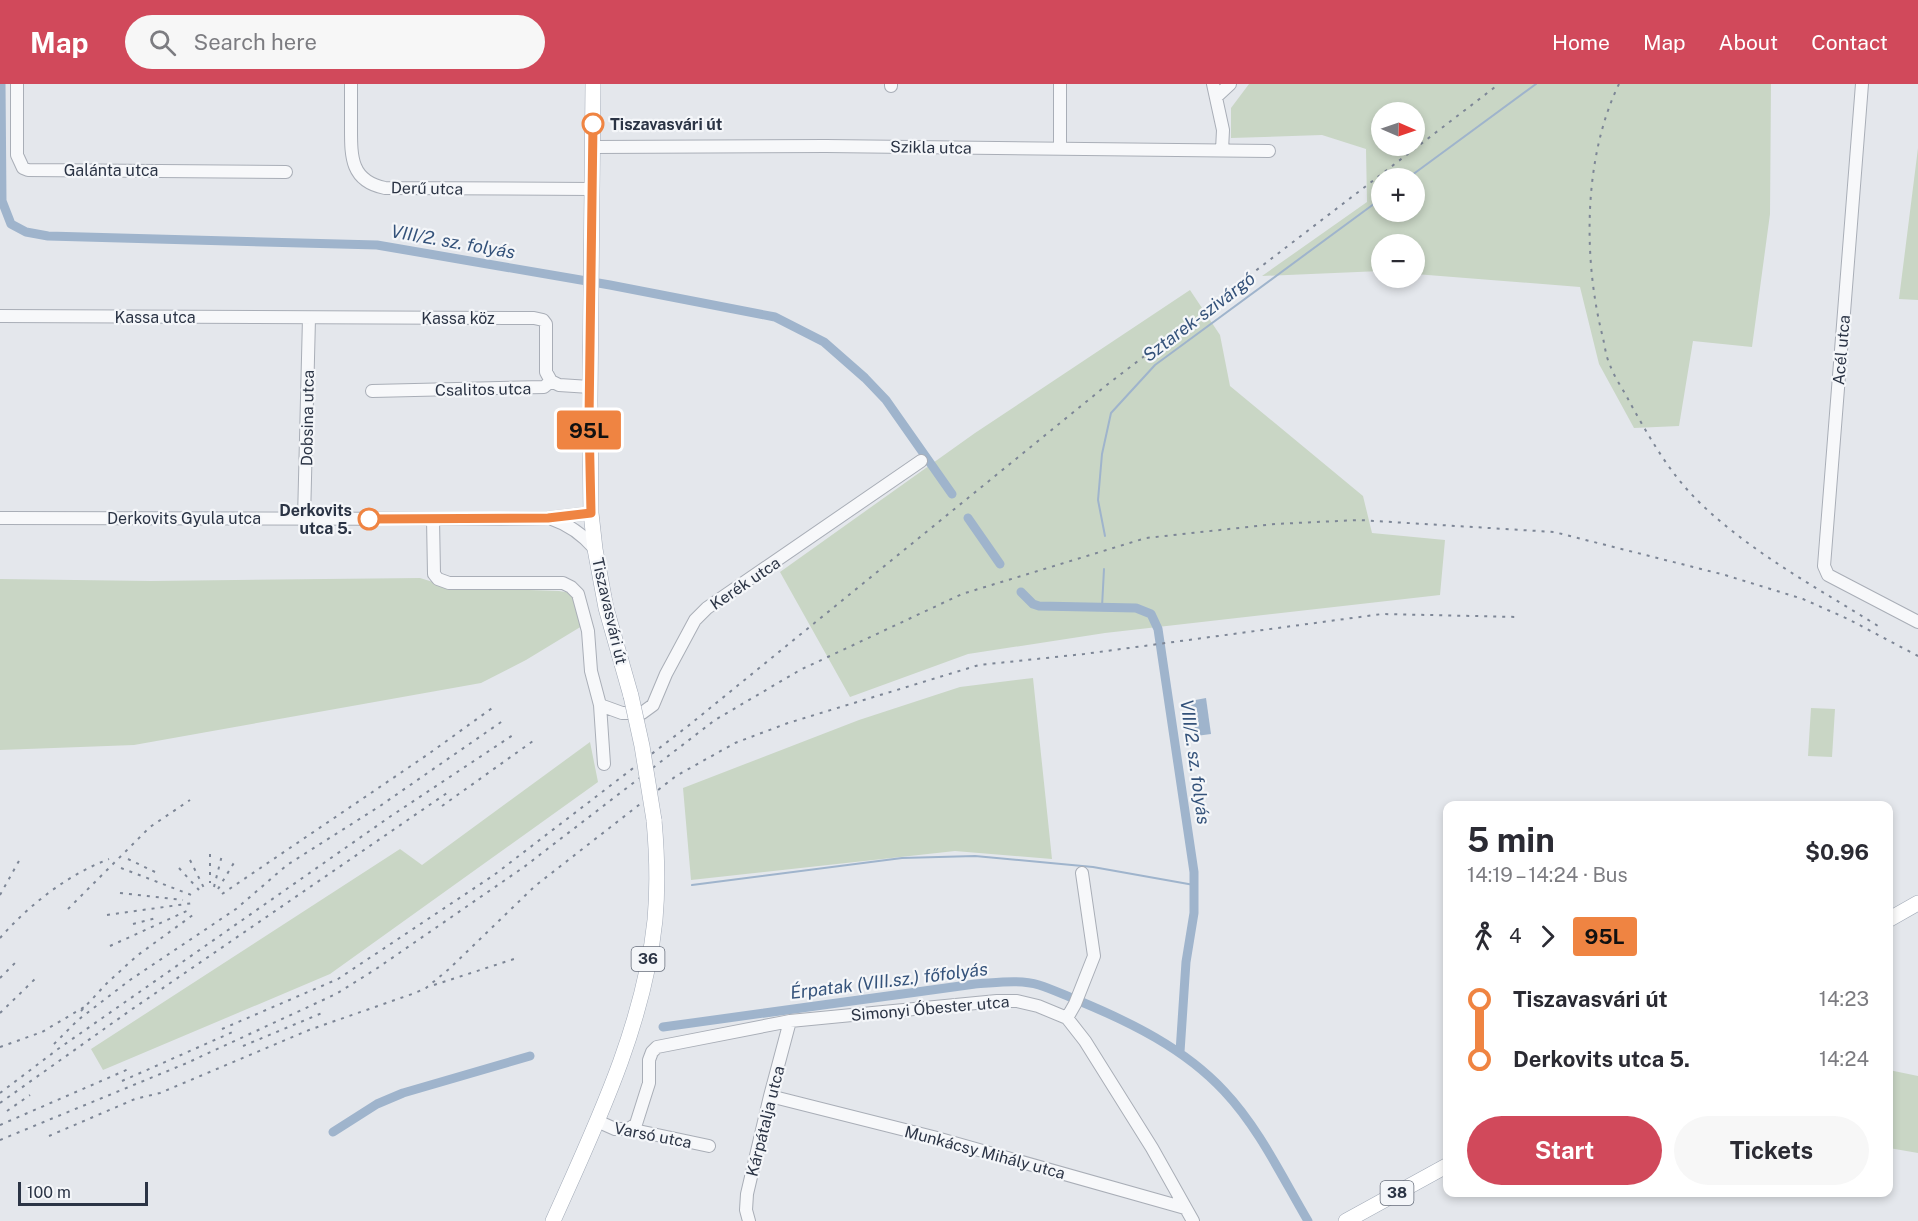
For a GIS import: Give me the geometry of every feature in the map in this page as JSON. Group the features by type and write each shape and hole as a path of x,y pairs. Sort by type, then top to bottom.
{"main road":[{"name":"Tiszavasvári út","path":"594,84 589,475 591,513 606,608 631,696 642,746 654,820 657,888 648,963 636,1012 609,1094 597,1121"},
{"path":"1893,917 1918,903"},
{"name":"36","path":"553,1221 597,1121"},
{"name":"38","path":"1346,1221 1443,1168"}],"street":[{"name":"Galánta utca","path":"17,84 17,155 22,168 28,170 286,172"},
{"name":"Derű utca","path":"351,84 351,157 356,170 372,186 385,188 592,189"},
{"path":"1060,84 1060,148"},
{"path":"1213,84 1223,130 1222,150"},
{"path":"1216,97 1230,84"},
{"name":"Acél utca","path":"1862,84 1824,566 1828,575 1918,622"},
{"name":"Szikla utca","path":"593,147 826,146 1269,151"},
{"name":"Kassa utca","path":"0,316 309,318"},
{"name":"Kassa köz","path":"309,318 534,318 543,320 546,324 546,372 551,381"},
{"name":"Dobsina utca","path":"304,519 309,318"},
{"name":"Csalitos utca","path":"372,391 544,387 551,381 558,385 590,387"},
{"name":"Kerék utca","path":"600,705 622,713 642,712 653,705 666,674 695,620 707,608 921,461"},
{"name":"Derkovits Gyula utca","path":"0,518 433,519 548,518 591,513"},
{"name":"Derkovits Gyula utca","path":"548,518 568,525 595,549"},
{"path":"433,519 434,574 438,579 449,583 563,583 578,594 588,631 591,671 600,705 604,764"},
{"path":"1067,1018 1094,956 1082,873"},
{"name":"Simonyi Óbester utca","path":"629,1130 636,1124 649,1083 649,1060 657,1047 790,1021 997,1000 1017,1001 1038,1006 1067,1018 1085,1041 1152,1148 1185,1208"},
{"name":"Kárpátalja utca","path":"749,1221 746,1210 747,1194 790,1021"},
{"name":"Munkácsy Mihály utca","path":"770,1096 933,1137 1185,1208"},
{"name":"Varsó utca","path":"597,1121 615,1129 709,1146"},
{"path":"1185,1208 1193,1221"}],"green space":[{"path":"1249,84 1771,84 1770,214 1752,347 1693,341 1679,426 1634,428 1599,364 1580,287 1425,275 1425,234 1371,234 1371,271 1262,276 1367,202 1366,149 1322,135 1231,138 1231,108"},
{"path":"1918,148 1918,300 1899,299"},
{"path":"1190,290 1220,335 1230,386 1363,496 1372,533 1445,540 1440,595 1105,633 968,654 850,697 780,572 975,433"},
{"path":"420,578 449,587 572,593 582,626 526,660 481,683 134,745 0,750 0,579 151,581"},
{"path":"1033,678 1052,859 955,851 691,880 683,788 859,720 960,687"},
{"path":"1811,708 1835,709 1832,757 1808,756"},
{"path":"590,742 598,782 330,974 103,1070 91,1049 400,849 422,865"},
{"path":"1893,1071 1918,1076 1918,1153 1893,1149"}],"water":[{"path":"1206,698 1211,734 1196,736 1190,701"}],"waterway":[{"name":"VIII/2. sz. folyás","path":"1,84 2,201 11,224 26,232 48,236 377,245 610,285 775,317 824,342 865,378 886,400 952,494"},
{"name":"Sztarek-szivárgó","path":"1422,168 1536,84"},
{"name":"Sztarek-szivárgó","path":"1105,536 1098,500 1102,454 1111,413 1155,365 1371,206"},
{"name":"VIII/2. sz. folyás","path":"968,518 1000,564"},
{"name":"Sztarek-szivárgó","path":"1102,607 1104,569"},
{"name":"VIII/2. sz. folyás","path":"1021,592 1033,604 1039,606 1136,608 1151,614 1158,629 1194,872 1194,913 1186,962 1180,1052"},
{"path":"692,885 902,858 975,856 1093,867 1194,885"},
{"name":"Érpatak (VIII.sz.) főfolyás","path":"663,1027 975,984 1015,982 1039,985 1097,1008 1136,1027 1174,1049 1208,1076 1237,1105 1269,1153 1308,1221"},
{"name":"Érpatak (VIII.sz.) főfolyás","path":"333,1132 377,1104 403,1093 530,1056"}],"railway":[{"path":"222,1029 338,979 494,875 688,726 1108,384 1499,84"},
{"path":"1619,84 1598,144 1590,210 1592,276 1596,308 1614,374 1659,452 1676,477 1696,499 1716,518 1760,552 1878,626"},
{"path":"0,1140 187,1063 336,994 524,867 715,720 800,670 962,594 1146,538 1275,524 1359,520 1554,532 1725,575 1803,599 1848,619 1918,656"},
{"path":"49,1136 135,1099 160,1093 309,1030 426,988 449,969 535,886 676,776 735,743 788,723 979,665 1084,654 1382,614 1519,617"},
{"path":"222,894 495,706"},
{"path":"54,1044 78,1020 130,980 236,909 287,865 380,806 504,720"},
{"path":"0,1093 58,1049 391,816 513,735"},
{"path":"442,806 533,741"},
{"path":"0,1103 128,1012 447,793"},
{"path":"68,909 150,827 190,800"},
{"path":"210,854 210,883"},
{"path":"214,887 222,855"},
{"path":"0,895 20,859"},
{"path":"0,938 23,914 50,892 78,873 109,859"},
{"path":"128,859 155,872"},
{"path":"190,860 204,888"},
{"path":"218,889 235,861"},
{"path":"121,868 194,896"},
{"path":"179,868 199,890"},
{"path":"120,893 183,900"},
{"path":"107,915 193,903"},
{"path":"110,946 189,910"},
{"path":"81,1011 138,955 197,912"},
{"path":"133,924 156,918"},
{"path":"434,985 514,959"},
{"path":"0,978 17,961"},
{"path":"0,1013 35,979"},
{"path":"0,1047 42,1032 86,1006"},
{"path":"243,1046 322,1013"},
{"path":"122,1081 235,1031"},
{"path":"0,1125 131,1068"},
{"path":"7,1111 30,1095"}],"bus line":[{"name":"95L","path":"369,519 548,518 591,513 589,420 593,124"}],"place":[{"name":"Tiszavasvári út","path":"593,124"},
{"name":"Derkovits utca 5.","path":"369,519"}]}
